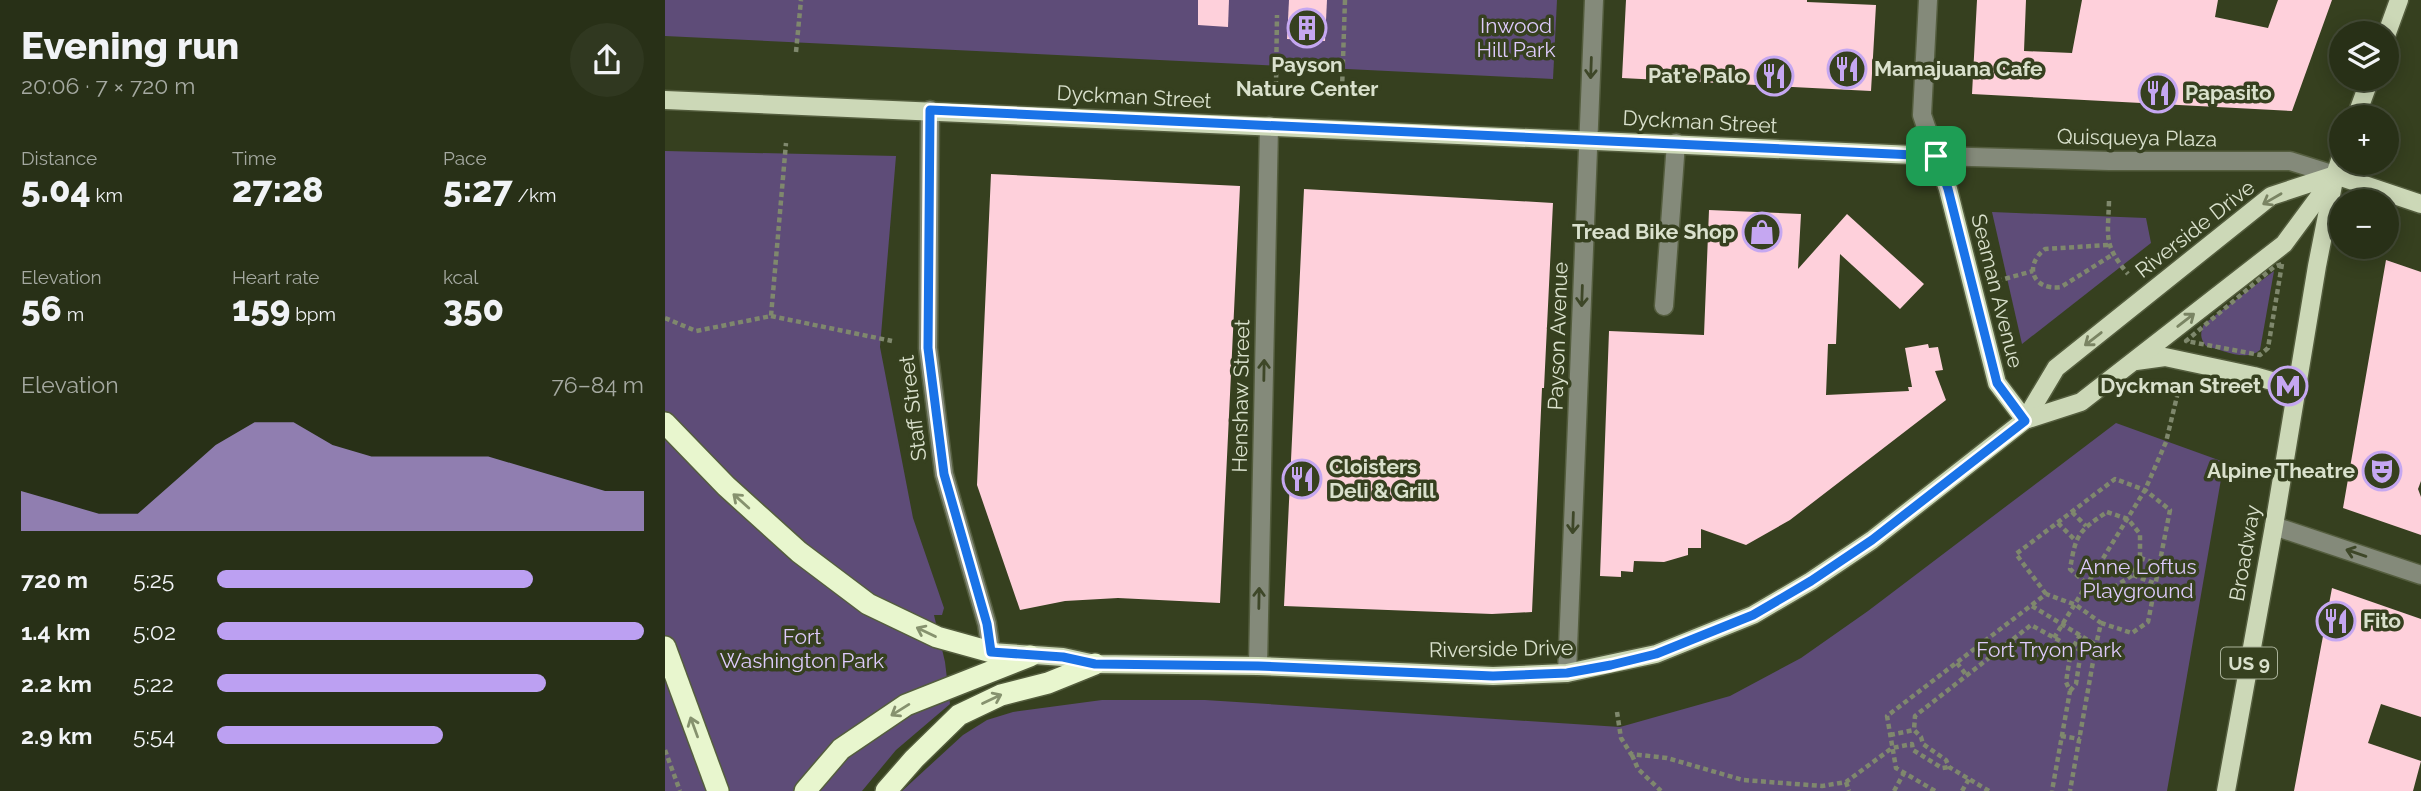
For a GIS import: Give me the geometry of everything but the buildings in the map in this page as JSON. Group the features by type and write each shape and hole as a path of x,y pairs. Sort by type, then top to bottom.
{"highway":[{"path":"665,423 726,486 799,552 868,604 937,637 991,652"},
{"path":"665,647 717,791"},
{"path":"805,791 841,749 906,705 1030,656"},
{"path":"886,791 959,715 1001,695 1048,683 1095,664"}],"main road":[{"path":"2391,21 2399,0"},
{"name":"Dyckman Street","path":"665,100 1936,156"},
{"name":"Seaman Avenue","path":"1936,156 1948,189 1997,383 2025,421"},
{"name":"Riverside Drive","path":"2025,421 2056,368 2271,196 2329,170"},
{"name":"Riverside Drive","path":"991,652 1063,657 1095,664 1258,666 1493,676 1567,673 1656,654 1753,615 1811,581 1872,540 2025,421 2081,402 2284,243 2332,175"},
{"name":"Broadway","path":"2226,791 2336,175"},
{"path":"2358,175 2421,204"},
{"path":"2133,362 2165,357 2297,388"}],"street":[{"name":"Payson Avenue","path":"1567,673 1594,0"},
{"name":"Seaman Avenue","path":"1928,0 1922,115 1936,156"},
{"name":"Staff Street","path":"930,110 928,348 944,474 987,624 991,652"},
{"name":"Henshaw Street","path":"1258,666 1269,126"},
{"path":"1664,306 1676,143"},
{"name":"Quisqueya Plaza","path":"1936,156 2109,161 2290,161 2329,165"},
{"path":"2274,526 2421,575"}],"path":[{"path":"796,52 801,0"},
{"path":"1342,90 1345,0"},
{"path":"1276,86 1277,15"},
{"path":"771,316 786,143"},
{"path":"2109,201 2108,245 2112,255 2128,274"},
{"path":"2108,245 2045,249 2033,262 2032,271 2036,280 2043,285 2061,287 2112,255"},
{"path":"2250,353 2260,355 2268,348 2282,264"},
{"path":"1997,281 2032,271"},
{"path":"665,318 695,331 771,316 892,341"},
{"path":"2054,638 2145,490 2167,442 2179,388"},
{"path":"2115,479 2145,490 2170,510 2148,622 2132,633 2101,623 2076,605 2046,594 2016,554 2115,479"},
{"path":"2072,512 2086,526"},
{"path":"2107,512 2128,519 2140,534 2140,558 2133,575 2111,589 2088,585 2070,569 2075,540 2086,526 2107,512"},
{"path":"2058,523 2075,540"},
{"path":"2140,558 2159,564"},
{"path":"2133,575 2155,584"},
{"path":"1935,791 1896,768 1887,716 2046,594"},
{"path":"2032,606 2097,645"},
{"path":"2070,791 2101,623"},
{"path":"1989,791 1949,767 1946,760 1923,744 1921,737 1914,730 1915,716 2031,625 2062,642 2064,652 2070,657 2066,682 2070,691"},
{"path":"2052,791 2070,691 2076,684 2081,651 2074,646 2080,635"},
{"path":"1957,663 1967,676"},
{"path":"1617,712 1621,738 1638,769 1661,791"},
{"path":"1890,735 1914,730"},
{"path":"2061,736 2080,739"},
{"path":"1631,754 1667,758 1743,780 1822,786 1846,782 1892,748 1912,744 1913,750 1942,768 1949,767"},
{"path":"665,750 680,791"},
{"path":"1894,791 1904,773"},
{"path":"1962,791 1969,779"},
{"path":"1846,782 1849,791"}],"green space":[{"name":"Inwood Hill Park","path":"665,0 1557,0 1553,79 665,36"},
{"name":"Fort Washington Park","path":"665,151 896,156 880,347 913,518 944,608 942,615 934,615 945,662 950,704 896,750 862,791 665,791"},
{"path":"1992,212 2146,218 2151,243 2022,344"},
{"path":"2274,271 2260,350 2241,355 2206,346 2201,335 2204,324"},
{"name":"Fort Tryon Park","path":"2116,423 2224,462 2167,791 902,791 963,735 987,720 1013,712 1102,700 1205,700 1620,727 1730,696 1801,658 1868,611"}],"place":[{"name":"Payson Nature Center","path":"1307,28"},
{"name":"Mamajuana Cafe","path":"1847,69"},
{"name":"Pat'e Palo","path":"1774,76"},
{"name":"Papasito","path":"2158,93"},
{"name":"Tread Bike Shop","path":"1762,232"},
{"name":"Dyckman Street","path":"2288,386"},
{"name":"Alpine Theatre","path":"2382,471"},
{"name":"Cloisters Deli & Grill","path":"1302,479"},
{"name":"Fito","path":"2336,621"}],"route":[{"path":"930,110 1936,156 1948,189 1997,383 2025,421 1872,540 1811,581 1753,615 1656,654 1567,673 1493,676 1258,666 1095,664 1063,657 991,652 987,624 944,474 928,348 930,110"}],"park label":[{"name":"Anne Loftus Playground","path":"2138,579"}]}
